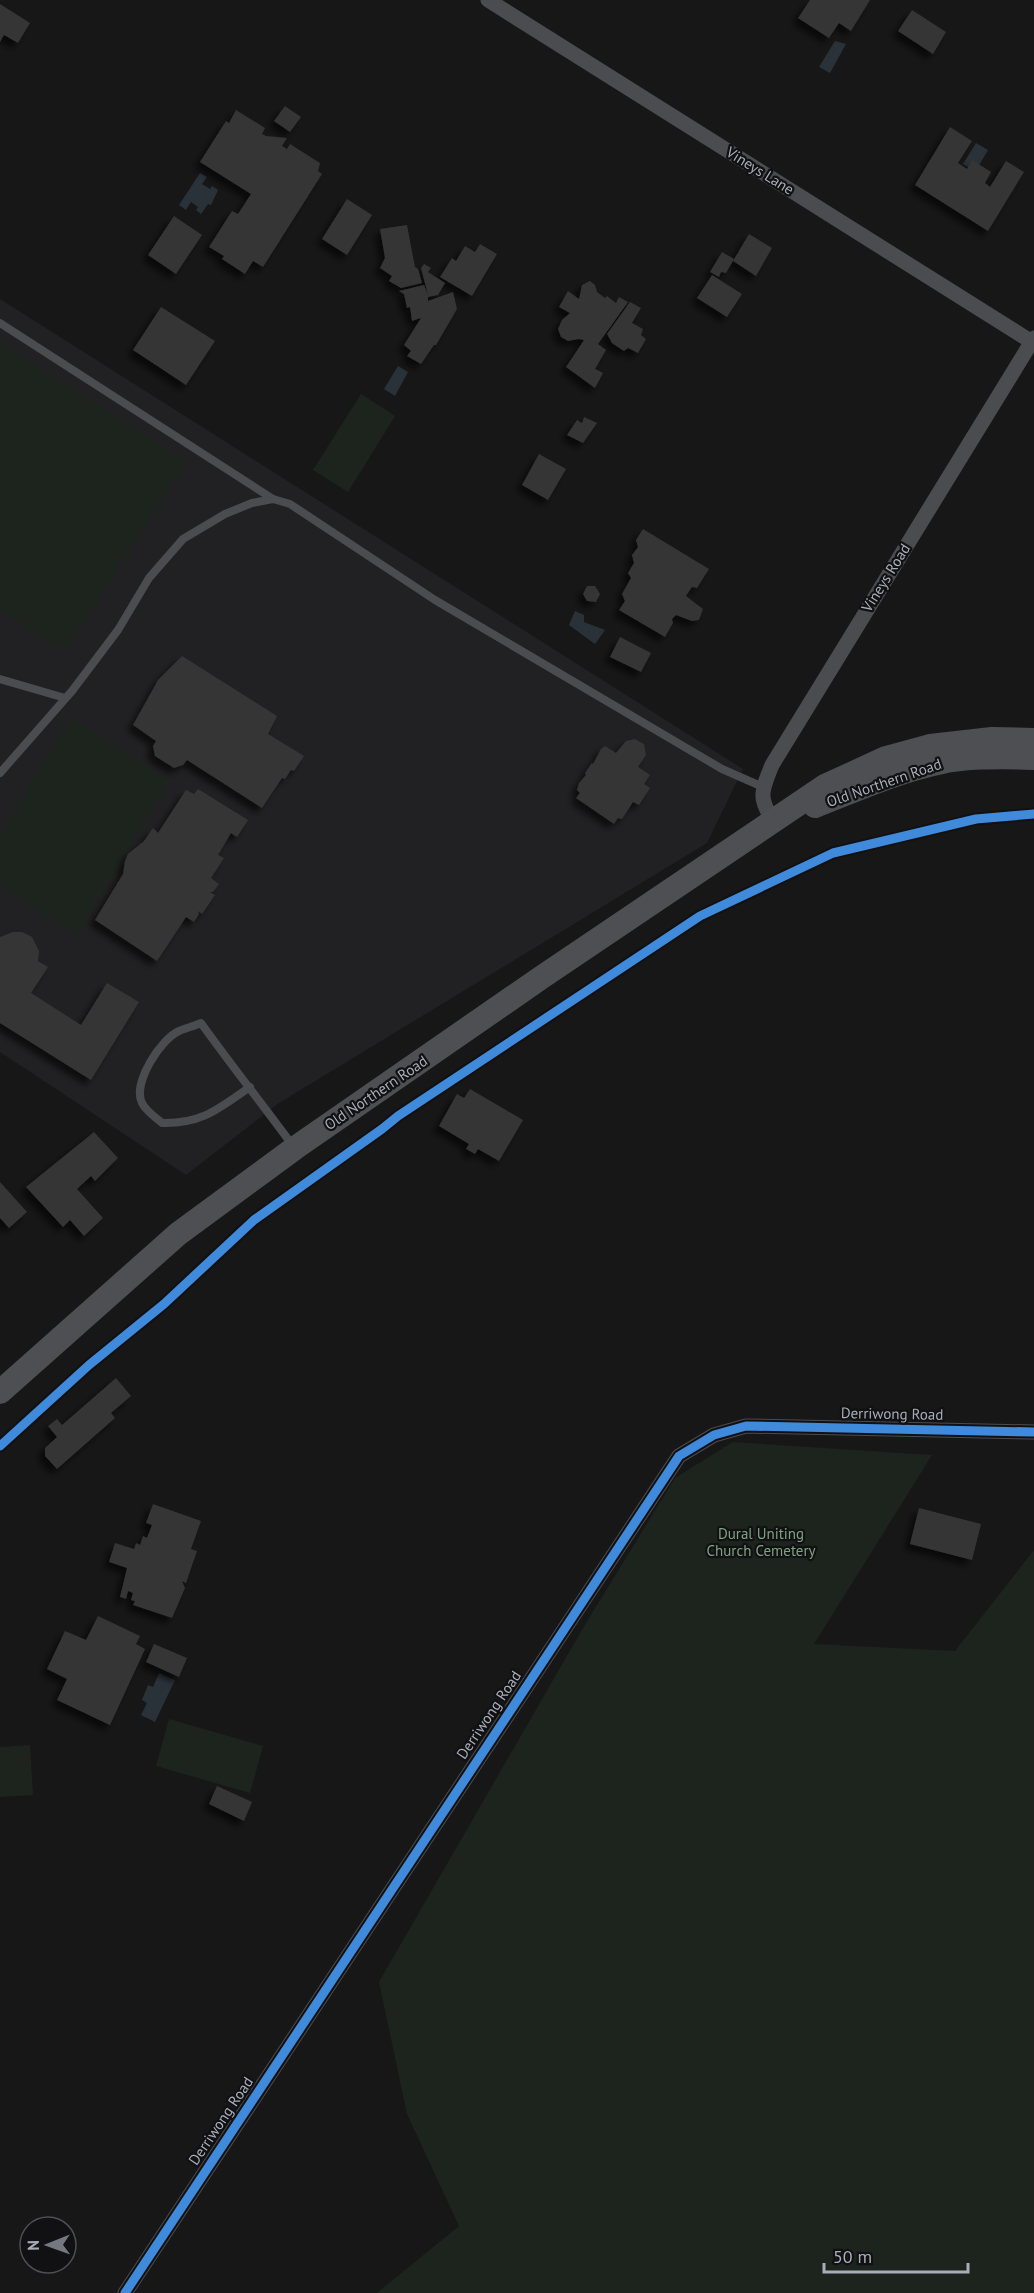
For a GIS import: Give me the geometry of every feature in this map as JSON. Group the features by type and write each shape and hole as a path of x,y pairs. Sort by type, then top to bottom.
{"main road":[{"name":"Old Northern Road","path":"0,1392 178,1234 295,1148 542,977 825,786 886,758 930,746 992,739 1034,740"},
{"name":"Old Northern Road","path":"774,822 900,774 943,761 1034,758"}],"street":[{"name":"Vineys Lane","path":"488,0 1033,340"},
{"name":"Vineys Road","path":"763,787 772,765 801,715 1033,340"},
{"path":"763,787 763,805 774,822"},
{"name":"Derriwong Road","path":"125,2293 679,1456 714,1436 746,1426 1034,1432"}],"lane":[{"path":"0,323 273,499 290,504 435,600 712,763 763,787"},
{"path":"0,773 65,699 118,630 149,578 183,539 225,514 252,502 273,499"},
{"path":"0,679 65,699"},
{"path":"250,1087 207,1116 181,1124 162,1123 142,1104 139,1094 143,1074 166,1040 178,1031 201,1023 250,1087 295,1148"}],"shaded area":[{"path":"835,41 846,44 830,73 819,67"},
{"path":"976,143 988,150 975,172 963,164"},
{"path":"200,173 207,177 202,184 210,189 212,186 218,190 211,205 208,204 201,214 196,210 198,207 191,202 186,210 179,205"},
{"path":"0,299 743,769 707,843 279,1103 186,1175 0,1052"},
{"path":"398,366 408,372 395,396 384,389"},
{"path":"575,611 584,615 584,622 605,630 595,644 569,625"},
{"path":"159,1673 175,1680 155,1722 141,1715 147,1703 142,1700 148,1685 153,1687"}],"green space":[{"path":"0,342 187,462 65,652 0,610"},
{"path":"361,394 395,416 348,492 313,470"},
{"path":"71,718 171,781 76,934 0,886 0,833"},
{"name":"Dural Uniting Church Cemetery","path":"733,1442 932,1455 814,1644 955,1651 1034,1550 1034,2293 377,2293 459,2226 407,2114 379,1982 583,1628 675,1478"},
{"path":"169,1719 263,1746 250,1793 156,1766"},
{"path":"30,1745 33,1795 0,1797 0,1747"}],"building":[{"path":"810,0 870,0 851,31 839,23 829,38 798,18"},
{"path":"0,4 30,23 18,43 4,35 0,42"},
{"path":"912,10 946,32 933,54 898,31"},
{"path":"285,106 301,117 290,132 274,121"},
{"path":"236,110 265,128 262,134 287,138 282,146 287,149 290,144 320,163 318,171 322,174 263,267 253,261 245,274 222,259 224,256 209,247 232,211 238,214 251,194 200,162 226,121 229,123"},
{"path":"950,127 972,141 958,163 967,169 972,160 991,172 985,183 990,187 1006,161 1024,172 988,231 915,185"},
{"path":"347,199 372,215 347,255 322,239"},
{"path":"174,216 202,235 176,274 148,255"},
{"path":"407,225 415,267 418,269 422,283 401,288 389,281 392,276 380,268 385,258 380,229"},
{"path":"749,234 772,248 756,276 733,261"},
{"path":"480,244 497,254 472,296 440,277 452,258 456,261 465,246 475,252"},
{"path":"722,252 734,259 726,273 721,272 719,277 710,272"},
{"path":"424,264 431,268 428,272 445,283 438,295 428,297 428,301 453,292 457,309 436,345 421,364 407,356 411,351 404,345 421,318 412,321 410,307 407,308 404,294 399,291 424,285 428,295 421,268"},
{"path":"712,275 742,294 727,317 697,298"},
{"path":"590,281 595,285 597,292 605,298 607,296 616,303 619,297 628,302 598,344 606,350 595,369 603,373 595,388 566,367 584,340 568,341 561,337 558,329 562,320 570,313 559,307 568,291 579,299 582,285"},
{"path":"630,302 641,308 632,323 643,329 641,335 646,339 638,353 628,348 624,351 612,343 607,334"},
{"path":"161,307 215,341 186,385 133,350"},
{"path":"584,417 597,423 583,443 567,435 577,420 582,423"},
{"path":"539,454 566,469 548,500 522,485"},
{"path":"643,529 709,569 697,588 692,587 686,596 703,609 699,620 692,621 676,615 665,637 619,610 625,601 622,594 631,578 628,573 634,563 632,555 638,547 636,540"},
{"path":"587,586 595,586 600,594 596,602 587,601 583,594"},
{"path":"620,637 651,653 641,672 610,657"},
{"path":"182,656 277,716 268,734 304,756 294,771 291,770 285,779 282,778 262,808 187,760 183,765 174,768 155,756 153,746 156,741 133,725 158,680"},
{"path":"635,739 644,744 646,755 638,767 650,775 644,784 650,788 639,805 633,802 622,819 618,818 614,824 576,798 580,793 577,790 579,783 601,749 605,746 616,753 626,741"},
{"path":"198,789 248,820 237,837 231,833 218,855 224,858 211,878 219,884 213,892 210,892 215,895 202,914 198,911 199,914 194,922 186,917 157,961 95,920 123,874 128,854 144,841 153,828 158,833 186,790 194,794"},
{"path":"13,932 22,932 32,937 39,951 38,961 48,967 31,993 81,1025 107,983 139,1002 91,1080 0,1023 0,937"},
{"path":"470,1089 523,1120 499,1161 478,1149 475,1154 466,1149 469,1144 439,1126 457,1094 464,1098"},
{"path":"94,1132 118,1158 95,1181 91,1176 77,1189 103,1218 84,1236 70,1220 63,1227 26,1187"},
{"path":"0,1182 27,1212 9,1228 0,1218"},
{"path":"116,1378 131,1396 111,1413 115,1418 57,1469 45,1456 45,1448 57,1437 48,1426 57,1419 62,1425"},
{"path":"153,1504 201,1521 191,1549 197,1551 186,1583 182,1581 185,1588 172,1618 133,1605 135,1601 131,1600 133,1593 128,1591 126,1599 120,1597 127,1568 109,1562 115,1543 134,1549 136,1543 140,1545 143,1536 147,1538 152,1525 146,1523"},
{"path":"919,1508 981,1524 972,1560 910,1544"},
{"path":"98,1616 140,1636 136,1644 145,1649 110,1725 57,1700 67,1679 47,1669 65,1631 86,1640"},
{"path":"154,1644 187,1658 179,1677 146,1662"},
{"path":"217,1786 252,1802 244,1821 209,1804"}],"cycle path":[{"path":"0,1446 89,1365 164,1304 254,1220 398,1116 700,916 833,853 976,819 1034,814"},
{"path":"125,2293 679,1456 714,1435 746,1426 1034,1432"}]}
